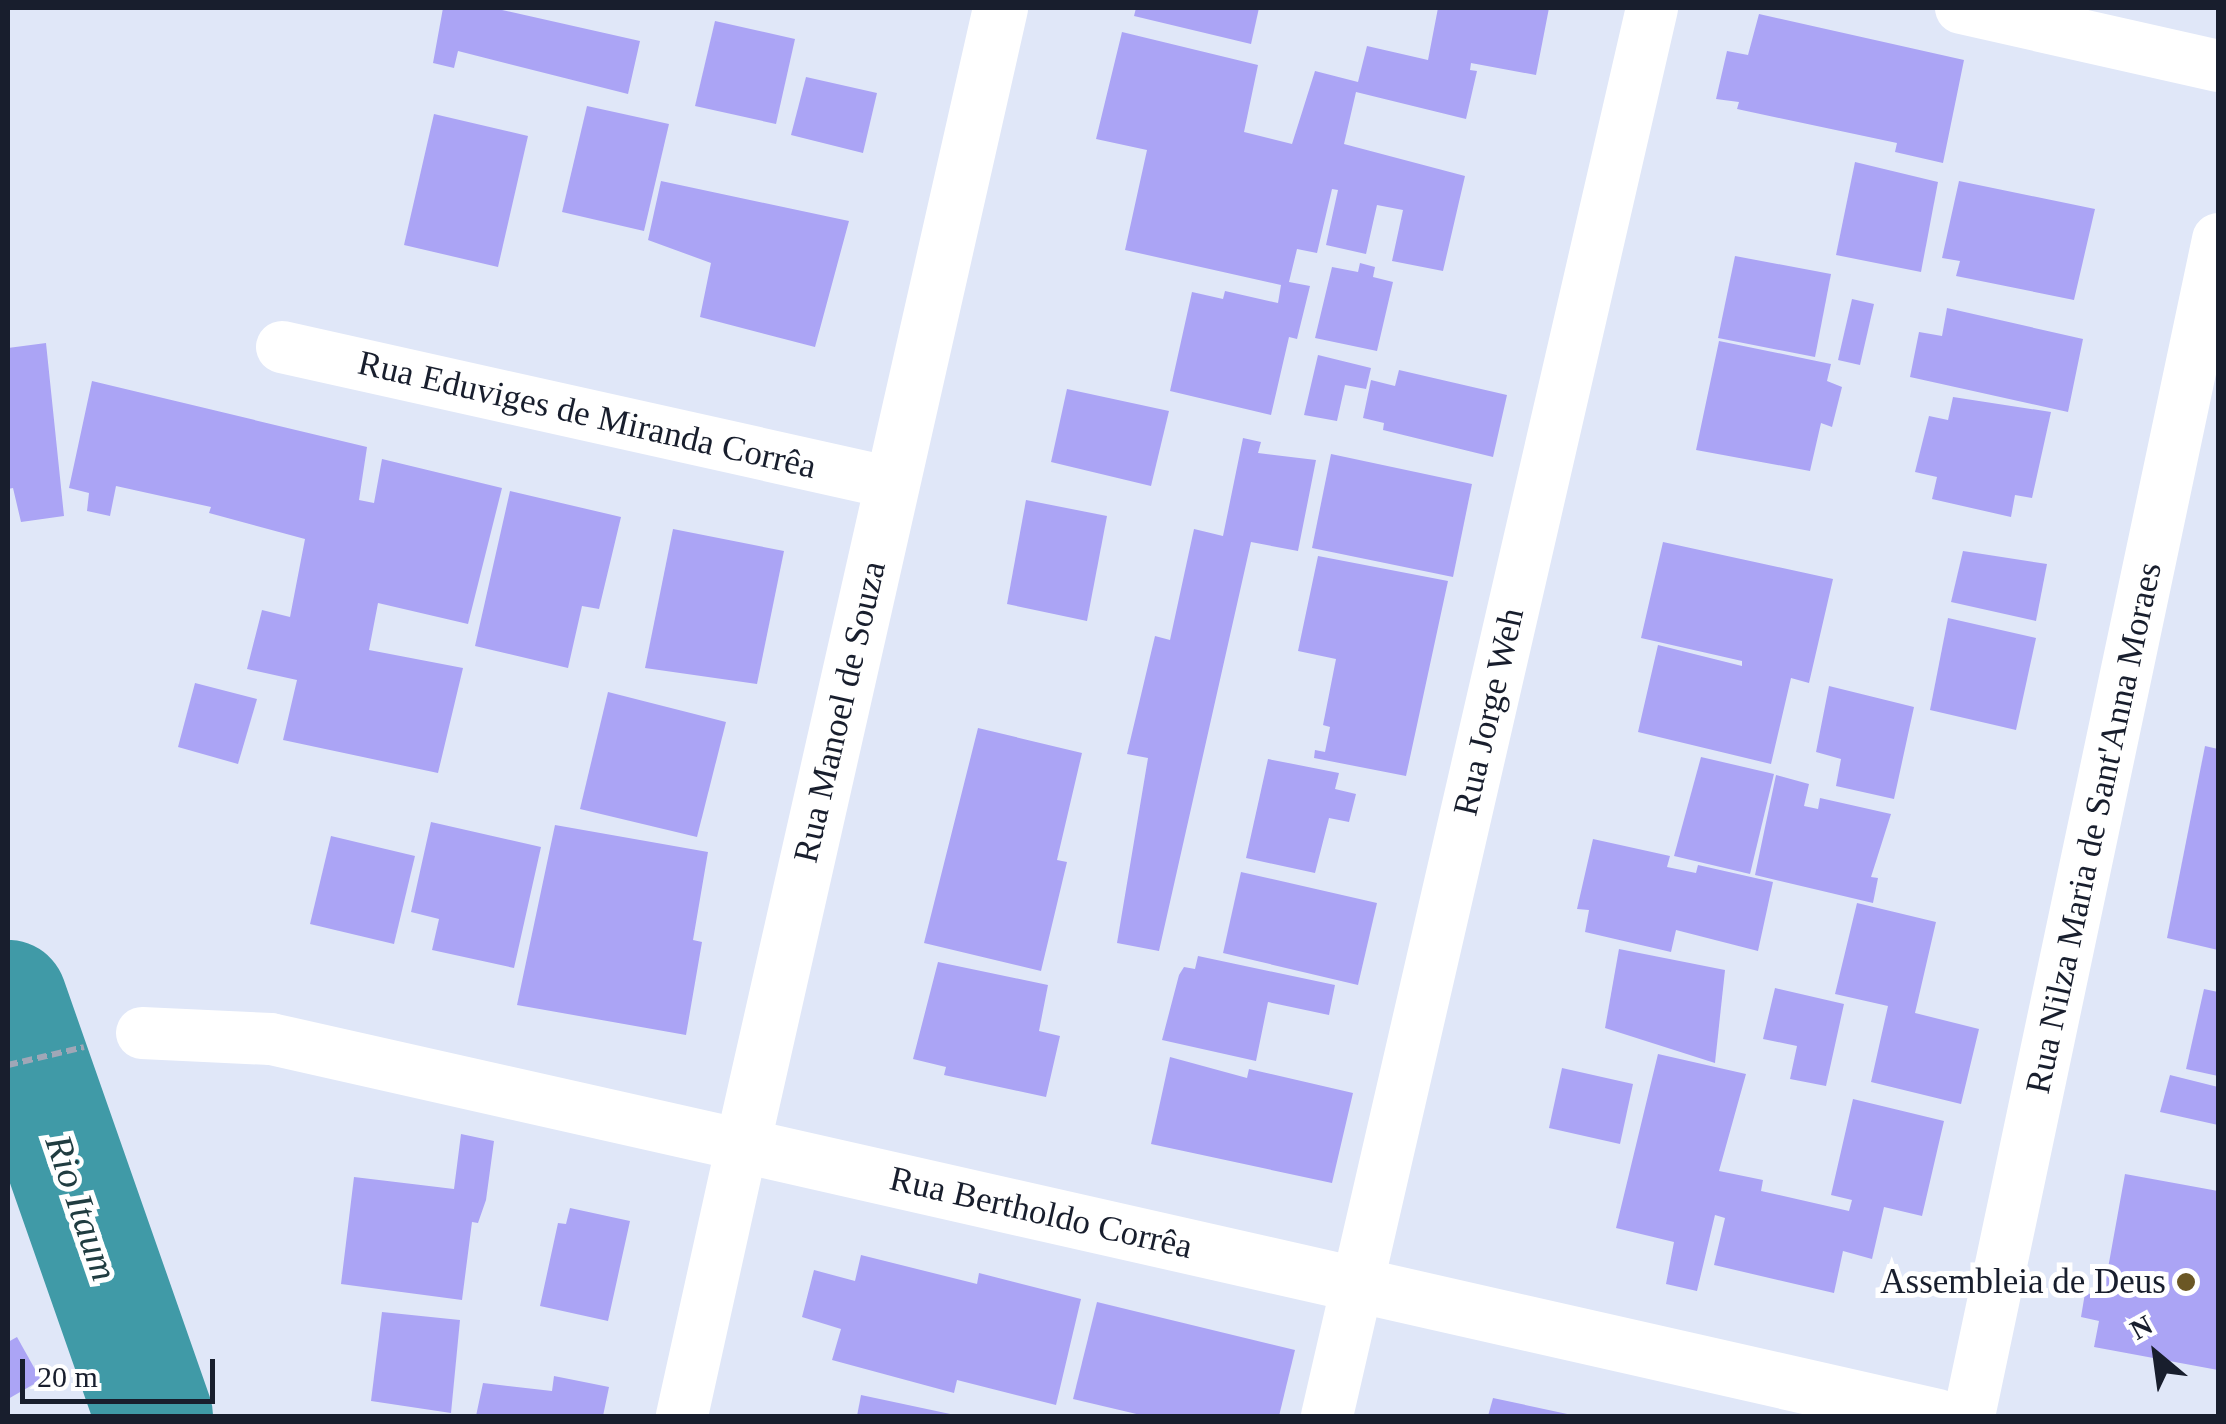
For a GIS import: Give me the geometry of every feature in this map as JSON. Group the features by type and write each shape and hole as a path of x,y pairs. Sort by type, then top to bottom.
{"street":[{"name":"Rua Manoel de Souza","path":"682,1416 1000,8"},
{"name":"Rua Jorge Weh","path":"1327,1416 1652,8"},
{"path":"1961,8 2218,66"},
{"name":"Rua Nilza Maria de Sant'Anna Moraes","path":"1969,1416 2218,240"},
{"name":"Rua Eduviges de Miranda Corrêa","path":"282,347 892,484"},
{"name":"Rua Bertholdo Corrêa","path":"142,1033 271,1039 1938,1416"}],"path":[{"path":"8,1065 142,1033"}],"building":[{"path":"443,8 493,8 640,41 628,94 458,51 454,68 433,63"},
{"path":"1136,8 1259,8 1251,44 1134,16"},
{"path":"1438,8 1549,8 1536,75 1471,63 1470,70 1477,71 1466,119 1356,92 1344,144 1465,176 1443,271 1392,261 1403,210 1377,205 1366,254 1326,245 1338,190 1332,189 1317,253 1297,249 1289,282 1310,286 1297,339 1289,337 1271,415 1170,391 1192,292 1223,299 1225,291 1278,303 1281,285 1125,250 1147,150 1096,139 1122,32 1258,65 1244,132 1292,144 1315,71 1358,82 1367,46 1428,60"},
{"path":"1759,14 1964,60 1943,163 1895,152 1897,143 1737,109 1739,102 1716,99 1727,51 1748,55"},
{"path":"715,21 795,39 776,124 695,106"},
{"path":"806,77 877,93 863,153 791,135"},
{"path":"587,106 669,124 644,231 562,212"},
{"path":"434,114 528,136 498,267 404,245"},
{"path":"1855,162 1938,182 1921,272 1836,255"},
{"path":"661,181 849,221 815,347 700,317 711,263 648,240"},
{"path":"1959,181 2095,209 2074,300 1956,276 1960,261 1942,258"},
{"path":"1735,256 1831,274 1815,357 1718,338"},
{"path":"1360,263 1375,267 1373,277 1393,282 1377,351 1315,338 1332,267 1358,272"},
{"path":"1852,299 1874,304 1860,365 1838,360"},
{"path":"1947,308 2083,339 2068,412 1910,377 1919,332 1942,336"},
{"path":"1719,341 1831,364 1827,381 1842,387 1832,427 1821,423 1810,471 1696,450"},
{"path":"46,343 64,516 21,522 13,488 8,489 8,348"},
{"path":"1318,355 1371,368 1366,389 1345,385 1337,421 1304,415"},
{"path":"1399,370 1507,395 1493,457 1383,430 1384,423 1363,418 1371,380 1395,386"},
{"path":"92,381 367,447 359,500 374,503 382,459 502,488 468,624 378,603 369,650 463,668 438,773 283,740 297,680 247,669 262,610 290,617 305,539 209,513 211,507 116,486 110,516 87,511 89,493 69,488"},
{"path":"1067,389 1169,411 1151,486 1051,462"},
{"path":"1953,397 2051,412 2032,498 2015,495 2011,517 1932,499 1937,477 1915,472 1929,416 1948,420"},
{"path":"1243,438 1261,442 1258,453 1316,460 1298,551 1251,542 1159,951 1117,943 1148,758 1127,754 1155,636 1170,640 1194,529 1223,536"},
{"path":"1331,454 1472,484 1453,577 1312,548"},
{"path":"510,491 621,517 599,609 582,606 568,668 475,646"},
{"path":"1026,500 1107,516 1087,621 1007,604"},
{"path":"673,529 784,551 757,684 645,668"},
{"path":"1663,542 1833,579 1809,683 1791,678 1771,764 1638,732 1658,645 1742,666 1742,661 1641,638"},
{"path":"1963,551 2047,564 2036,621 1951,602"},
{"path":"1318,556 1448,581 1406,776 1314,758 1315,750 1325,752 1330,727 1323,725 1336,659 1298,651"},
{"path":"1948,618 2036,638 2016,730 1930,710"},
{"path":"195,683 257,699 238,764 178,747"},
{"path":"1829,686 1914,707 1894,799 1836,786 1841,759 1816,752"},
{"path":"608,692 726,722 697,837 580,809"},
{"path":"978,728 1082,753 1057,860 1067,862 1041,971 924,943"},
{"path":"2205,746 2218,749 2218,950 2167,938"},
{"path":"1701,757 1774,774 1750,874 1674,856"},
{"path":"1268,759 1339,773 1335,789 1356,794 1349,822 1329,818 1315,873 1246,858"},
{"path":"1776,775 1809,784 1804,806 1818,809 1820,798 1891,814 1871,877 1878,878 1873,903 1755,875"},
{"path":"431,822 541,847 514,968 432,950 439,919 411,912"},
{"path":"555,825 708,852 693,940 702,942 686,1035 517,1005"},
{"path":"331,836 415,856 394,944 310,924"},
{"path":"1593,839 1670,856 1667,867 1696,873 1698,865 1773,882 1758,951 1676,930 1671,952 1585,932 1589,910 1577,909"},
{"path":"1241,872 1377,903 1358,985 1223,953"},
{"path":"1857,903 1936,922 1915,1013 1979,1029 1961,1104 1871,1082 1888,1006 1835,994"},
{"path":"1619,949 1725,970 1715,1063 1605,1028"},
{"path":"1198,956 1335,985 1329,1015 1268,1002 1256,1061 1162,1040 1179,975 1184,967 1195,969"},
{"path":"938,962 1048,985 1039,1031 1060,1036 1046,1097 944,1075 946,1067 913,1059"},
{"path":"1775,988 1844,1004 1826,1086 1790,1079 1797,1046 1763,1039"},
{"path":"2204,989 2218,992 2218,1076 2186,1069"},
{"path":"1658,1054 1746,1074 1719,1171 1763,1180 1761,1191 1849,1211 1852,1200 1831,1195 1853,1099 1944,1121 1922,1216 1884,1207 1872,1259 1843,1251 1834,1293 1714,1265 1725,1218 1715,1215 1697,1291 1666,1284 1674,1242 1616,1228"},
{"path":"1170,1057 1247,1078 1249,1069 1353,1093 1332,1183 1151,1144"},
{"path":"1562,1068 1633,1084 1620,1144 1549,1128"},
{"path":"2170,1075 2218,1087 2218,1125 2160,1112"},
{"path":"461,1134 494,1141 486,1200 478,1223 472,1222 462,1300 341,1284 354,1177 454,1189"},
{"path":"2125,1174 2218,1191 2218,1370 2094,1347 2099,1321 2081,1317 2085,1293 2103,1296"},
{"path":"570,1208 630,1221 608,1321 540,1306 558,1223 566,1224"},
{"path":"861,1255 977,1284 979,1273 1081,1299 1056,1405 957,1380 954,1393 832,1360 841,1329 802,1317 814,1270 855,1281"},
{"path":"1097,1302 1295,1350 1279,1416 1145,1416 1073,1399"},
{"path":"382,1312 460,1320 451,1413 371,1401"},
{"path":"17,1337 41,1380 8,1399 8,1342"},
{"path":"554,1376 609,1387 603,1416 476,1416 483,1383 552,1391"},
{"path":"861,1395 955,1415 955,1416 857,1416"},
{"path":"1493,1398 1572,1415 1572,1416 1488,1416"}],"waterway":[{"name":"Rio Itaum","path":"8,999 154,1416"}],"place":[{"name":"Assembleia de Deus","path":"2186,1282"}]}
